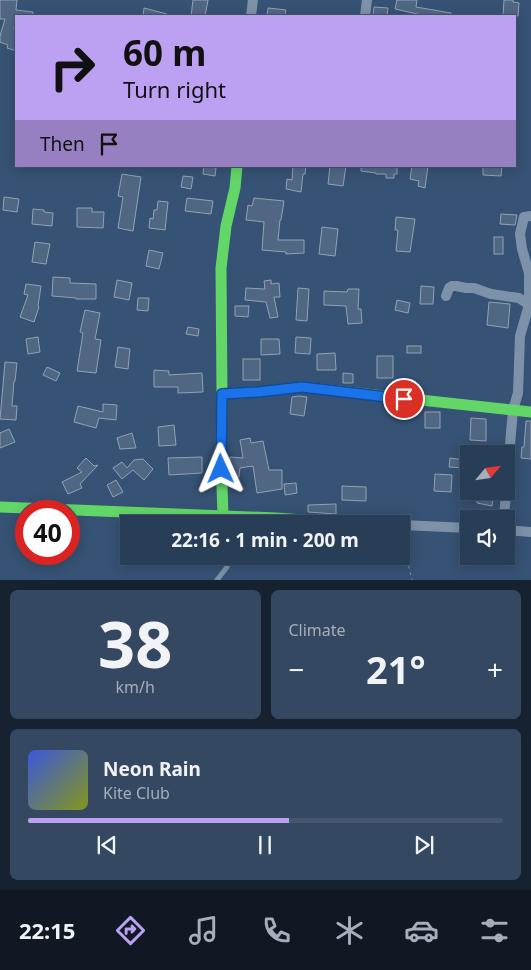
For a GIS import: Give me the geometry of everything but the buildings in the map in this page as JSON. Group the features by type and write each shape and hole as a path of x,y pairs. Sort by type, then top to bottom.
{"street":[{"path":"251,15 253,0"},
{"path":"365,15 367,0"},
{"path":"227,515 221,454 221,268 226,226 235,188 237,167"},
{"path":"510,445 513,410 518,393 520,336 529,310 529,273 520,234 524,217 531,216"},
{"path":"446,296 449,288 452,286 474,288 491,294 519,298 529,310"},
{"path":"222,394 302,387 531,412"},
{"path":"0,507 165,515"},
{"path":"410,526 460,528"},
{"path":"515,531 531,532"}],"lane":[{"path":"217,580 228,565"}],"path":[{"path":"408,565 412,580"}],"traffic: fast":[{"path":"223,515 221,268 226,226 235,188 237,167"},
{"path":"222,394 302,387 531,412"},
{"path":"0,507 201,515"}],"route":[{"path":"221,469 222,394 302,387 404,399"}]}
